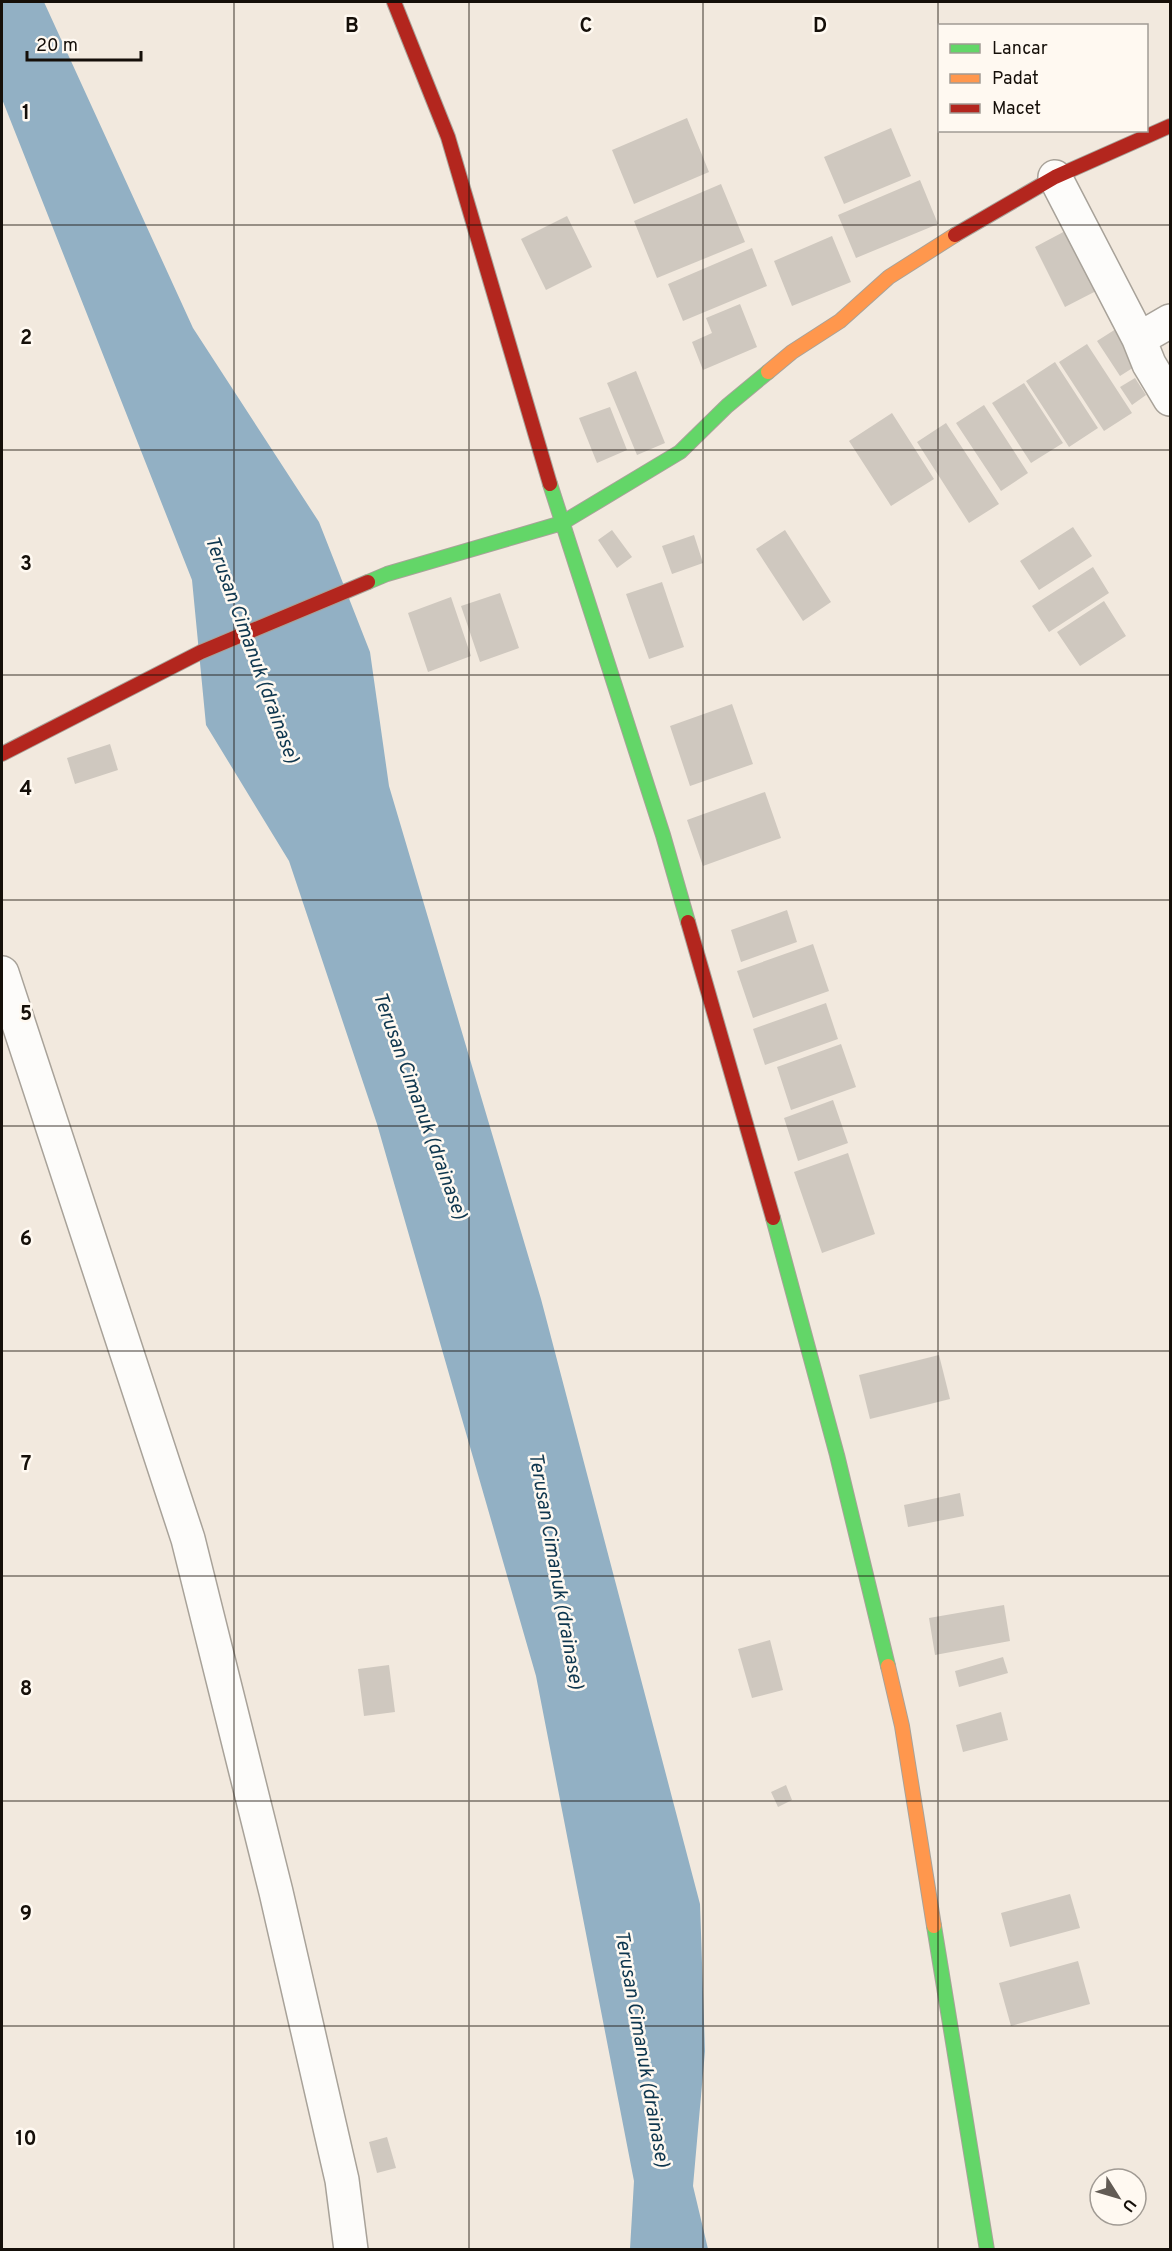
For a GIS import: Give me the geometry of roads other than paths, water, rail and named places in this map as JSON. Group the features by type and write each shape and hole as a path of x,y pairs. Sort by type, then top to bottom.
{"street":[{"path":"394,2 448,137 562,523 663,835 758,1161 837,1455 902,1726 987,2250"},
{"path":"2,754 201,652 387,574 562,523 680,452 728,406 792,352 840,321 889,277 950,238 1056,177 1170,126"},
{"path":"1056,177 1139,339 1149,364 1170,399"},
{"path":"1139,339 1170,321"},
{"path":"2,973 188,1539 276,1892 342,2180 351,2250"}],"water":[{"name":"Terusan Cimanuk (drainase)","path":"2,2 44,2 193,328 319,522 370,652 389,786 541,1299 700,1904 705,2051 693,2186 708,2249 630,2249 634,2181 536,1676 377,1124 289,861 206,725 192,580 2,99"}]}
